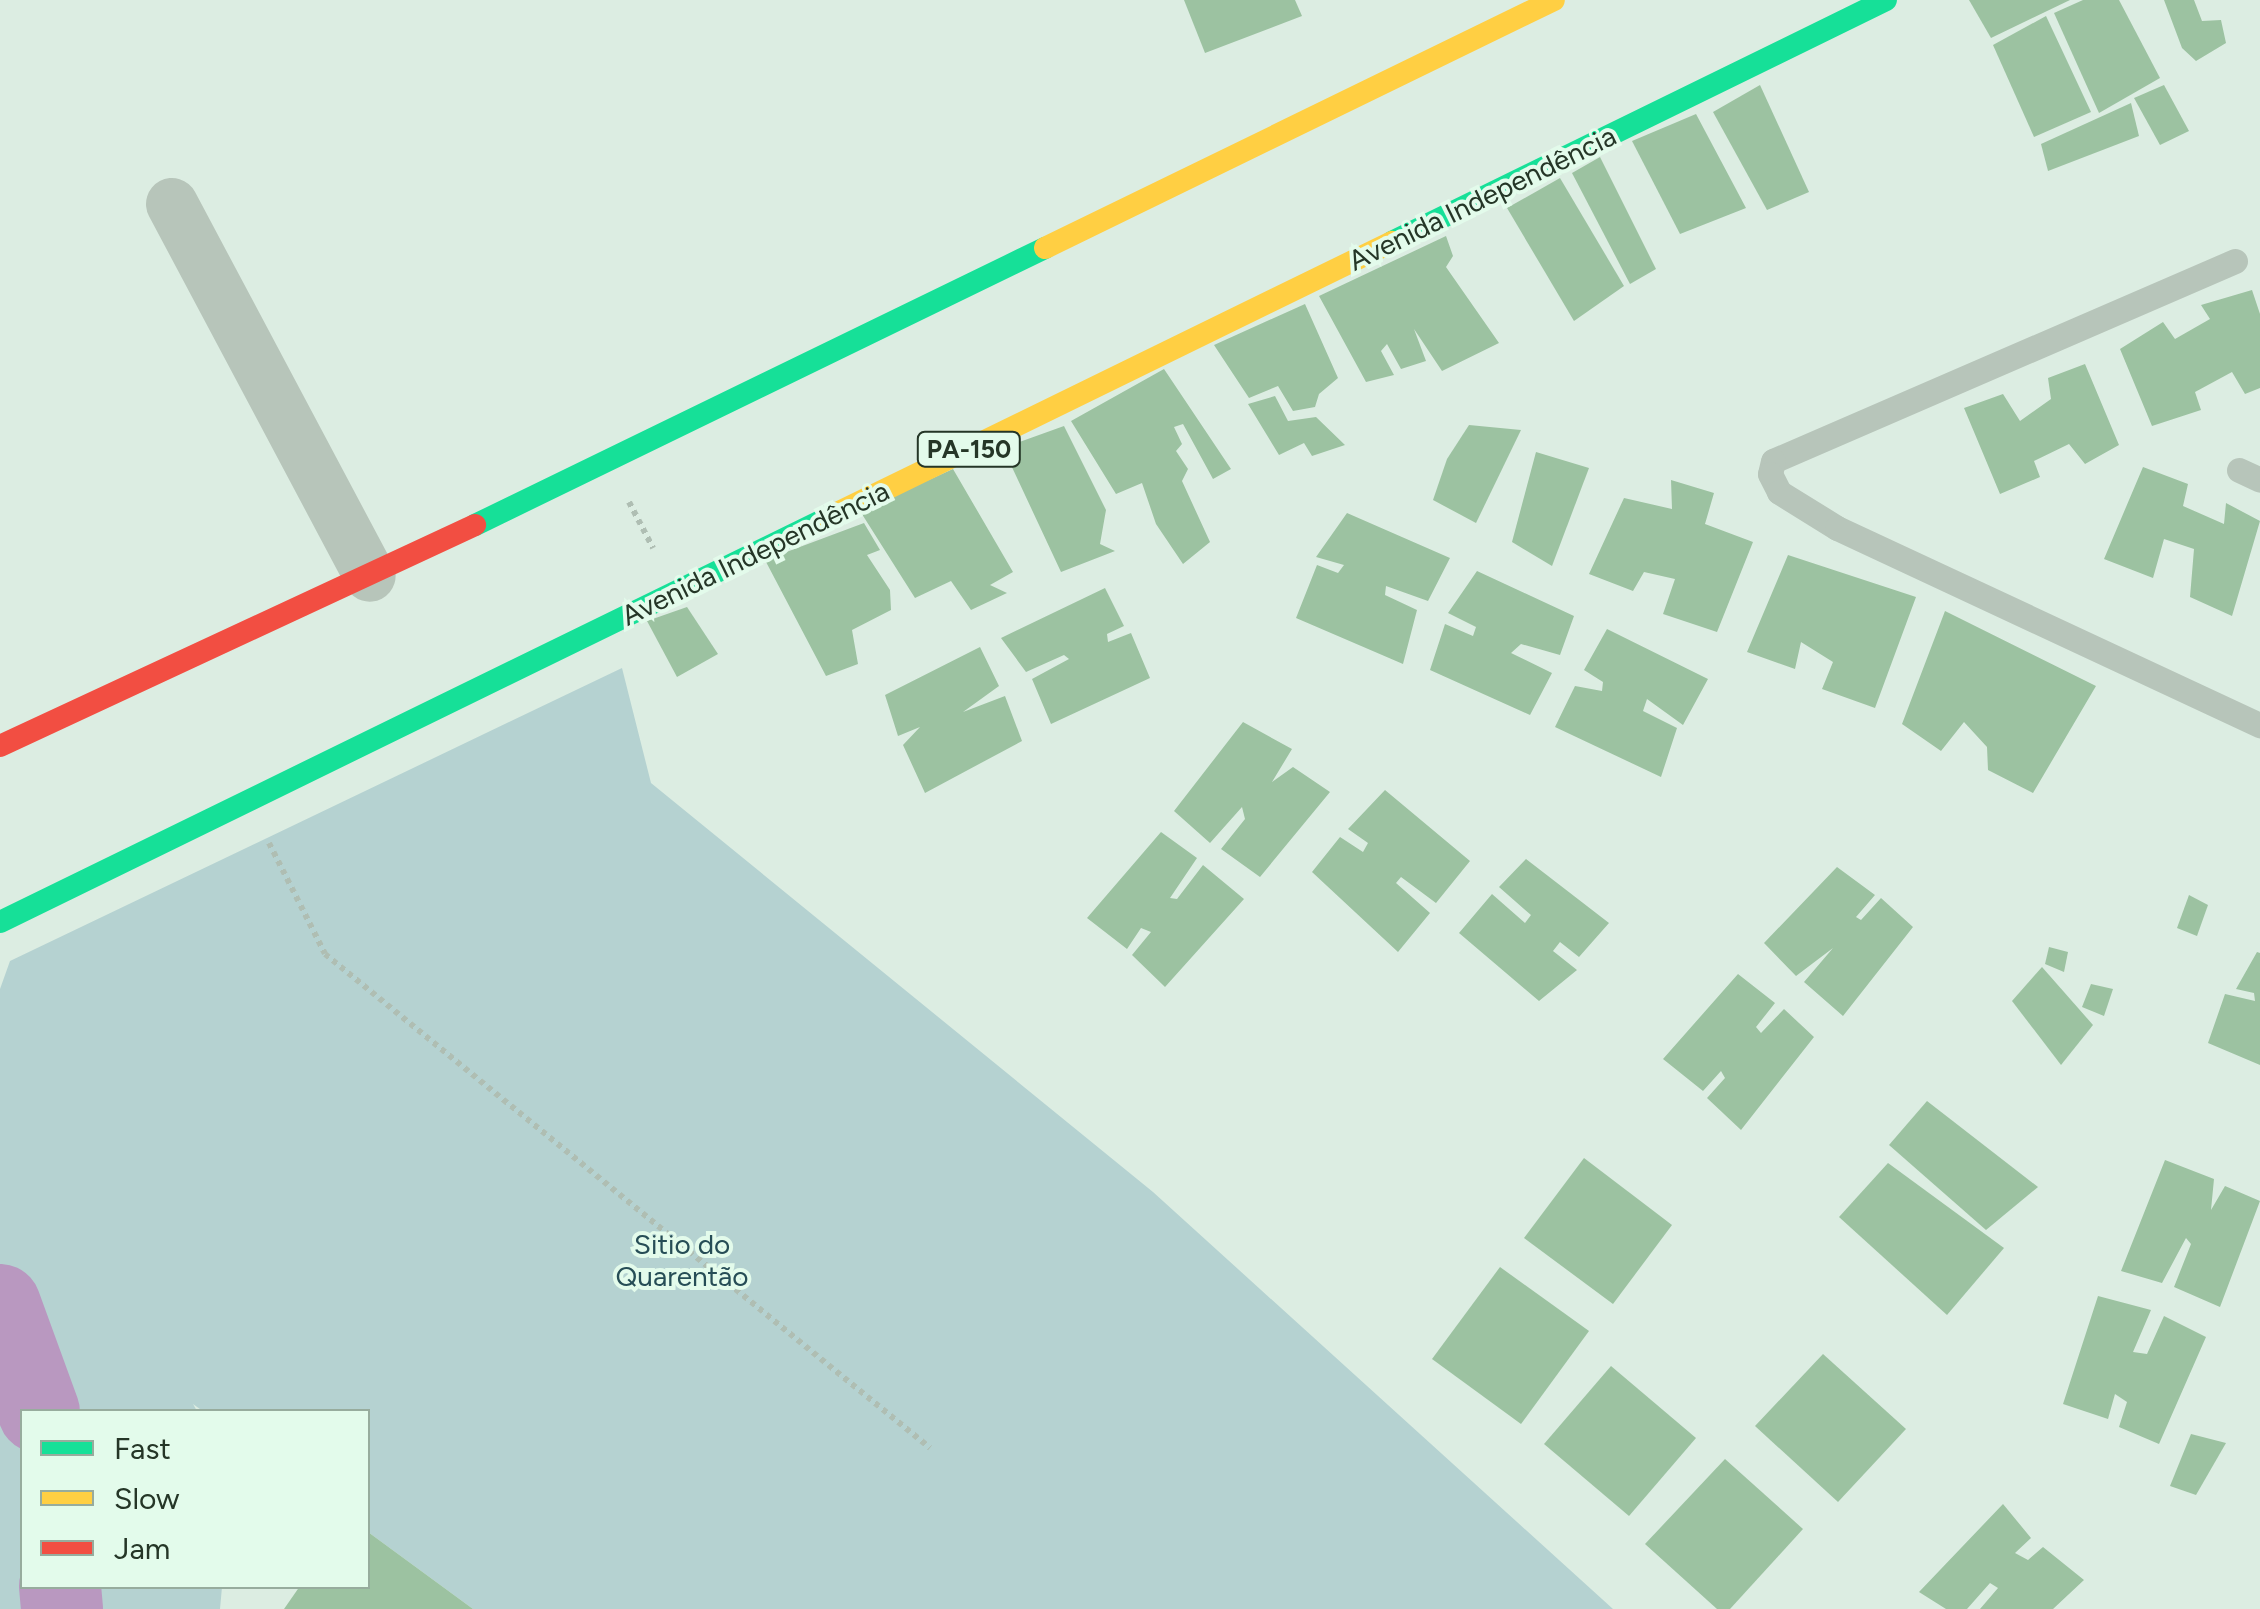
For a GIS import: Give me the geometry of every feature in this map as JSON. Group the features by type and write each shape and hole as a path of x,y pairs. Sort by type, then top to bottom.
{"main road":[{"path":"0,746 370,576 1554,0"},
{"name":"Avenida Independência","path":"0,922 1886,0"}],"street":[{"path":"172,204 370,576"}],"lane":[{"path":"2234,260 1773,461 1770,474 1780,492 1838,528 2260,725"}],"path":[{"path":"608,460 676,592"},
{"path":"249,801 325,954 930,1448"}],"green space":[{"name":"Sitio do Quarentão","path":"622,668 651,783 1153,1192 1613,1609 473,1609 370,1533 370,1409 200,1409 193,1404 196,1409 20,1409 20,1589 222,1589 220,1609 0,1609 0,989 10,961"}],"building":[{"path":"1184,0 1295,0 1302,16 1205,53"},
{"path":"1969,0 2070,0 1991,38"},
{"path":"2083,0 2119,0 2160,78 2099,113 2054,13"},
{"path":"2164,0 2194,0 2202,21 2221,20 2226,43 2196,61 2182,48"},
{"path":"2046,16 2091,112 2034,137 1993,45"},
{"path":"1760,85 1809,192 1767,210 1713,112"},
{"path":"2164,85 2189,131 2160,145 2134,98"},
{"path":"2131,103 2139,136 2048,171 2041,144"},
{"path":"1696,114 1746,208 1680,234 1632,141"},
{"path":"1600,157 1656,269 1630,284 1572,173"},
{"path":"1560,178 1624,286 1574,321 1507,208"},
{"path":"1446,236 1453,256 1446,267 1499,343 1442,371 1414,329 1426,361 1401,369 1387,344 1381,351 1394,375 1366,382 1319,296"},
{"path":"2252,290 2260,314 2260,388 2245,394 2232,372 2195,392 2201,410 2152,426 2120,349 2163,322 2175,339 2210,319 2201,305"},
{"path":"1305,304 1338,378 1319,394 1315,407 1293,411 1278,386 1249,398 1214,345"},
{"path":"2085,364 2119,445 2085,464 2069,444 2034,461 2040,477 2000,494 1964,408 2003,394 2020,421 2051,399 2048,378"},
{"path":"1164,369 1231,469 1213,479 1183,424 1174,427 1182,444 1176,451 1188,469 1182,481 1210,542 1183,564 1156,524 1142,483 1116,494 1071,421"},
{"path":"1275,396 1288,421 1316,417 1345,445 1312,456 1304,443 1279,455 1248,404"},
{"path":"1469,425 1521,430 1476,523 1433,500 1447,459"},
{"path":"1064,426 1106,510 1100,544 1115,551 1061,572 1003,448"},
{"path":"1536,452 1589,468 1552,566 1512,542"},
{"path":"2143,467 2188,484 2183,506 2224,524 2226,503 2260,521 2232,616 2190,597 2194,549 2164,539 2153,578 2104,559"},
{"path":"953,469 1013,572 990,585 1007,593 971,610 951,581 915,598 860,511"},
{"path":"1671,480 1714,493 1705,524 1753,542 1717,632 1663,614 1675,579 1644,572 1633,591 1589,574 1624,498 1672,509"},
{"path":"1347,513 1450,558 1428,601 1386,586 1385,595 1417,610 1403,664 1296,618 1317,565 1338,573 1344,565 1316,557"},
{"path":"864,523 880,550 867,555 890,590 891,610 852,630 858,664 826,676 765,560"},
{"path":"1788,555 1916,597 1875,708 1822,689 1833,662 1801,642 1795,669 1747,652"},
{"path":"1477,571 1574,616 1560,655 1521,644 1511,653 1552,673 1530,715 1430,670 1445,624 1473,636 1476,627 1448,613"},
{"path":"1105,588 1124,626 1107,634 1108,642 1131,633 1150,678 1051,724 1032,679 1069,659 1064,655 1026,672 1001,638"},
{"path":"687,607 718,654 677,677 647,621"},
{"path":"1945,611 2096,686 2033,793 1988,770 1987,747 1964,722 1941,751 1902,724"},
{"path":"1607,629 1708,679 1683,725 1647,699 1643,711 1677,728 1661,777 1555,727 1575,686 1602,691 1603,682 1584,670"},
{"path":"980,647 999,686 963,712 1005,696 1022,741 925,793 903,745 920,727 898,736 885,695"},
{"path":"1243,722 1292,749 1272,782 1293,767 1330,792 1260,877 1221,849 1245,819 1242,807 1210,843 1174,811"},
{"path":"1385,790 1470,861 1436,903 1401,877 1396,883 1430,913 1398,952 1312,872 1340,837 1363,852 1368,843 1348,829"},
{"path":"1161,832 1197,858 1170,898 1177,899 1203,865 1244,899 1165,987 1132,955 1151,932 1141,928 1127,949 1087,918"},
{"path":"1526,859 1609,923 1579,957 1560,942 1553,951 1577,970 1539,1001 1459,933 1492,894 1525,923 1531,915 1499,887"},
{"path":"1837,867 1875,895 1856,917 1861,920 1881,898 1913,927 1843,1016 1804,982 1833,948 1796,976 1764,943"},
{"path":"2189,895 2208,905 2197,936 2177,928"},
{"path":"2049,947 2068,952 2064,972 2045,964"},
{"path":"2257,952 2260,1065 2208,1043 2225,994 2255,1001 2254,993 2236,989"},
{"path":"2042,967 2093,1025 2061,1065 2012,1001"},
{"path":"1738,974 1775,1003 1756,1027 1761,1033 1784,1009 1814,1037 1741,1130 1707,1098 1725,1078 1721,1071 1703,1091 1663,1059"},
{"path":"2091,984 2113,989 2104,1016 2082,1007"},
{"path":"1927,1101 2038,1187 1986,1230 1889,1145"},
{"path":"1584,1158 1672,1225 1613,1304 1524,1238"},
{"path":"2165,1160 2214,1179 2211,1210 2225,1186 2260,1201 2220,1307 2174,1287 2191,1244 2186,1238 2162,1283 2121,1271"},
{"path":"1888,1163 2004,1248 1947,1315 1839,1217"},
{"path":"1500,1267 1589,1331 1521,1424 1432,1359"},
{"path":"2098,1296 2151,1310 2133,1352 2147,1354 2164,1316 2206,1337 2159,1444 2119,1427 2127,1402 2115,1394 2108,1419 2063,1404"},
{"path":"1823,1354 1906,1429 1838,1502 1755,1426"},
{"path":"1611,1366 1696,1438 1629,1516 1544,1444"},
{"path":"2191,1434 2226,1443 2196,1495 2170,1486"},
{"path":"1725,1459 1803,1529 1730,1609 1717,1609 1645,1544"},
{"path":"2003,1504 2031,1538 2015,1553 2028,1560 2043,1547 2084,1580 2053,1609 1980,1609 1998,1588 1990,1583 1967,1609 1946,1609 1919,1592"},
{"path":"370,1533 473,1609 284,1609 298,1589 370,1589"}],"waterway":[{"path":"0,1305 38,1409"},
{"path":"60,1589 62,1609"}],"traffic: fast":[{"path":"1392,242 1886,0"},
{"path":"475,525 1045,248"},
{"path":"0,922 827,518"}],"traffic: slow":[{"path":"1045,248 1554,0"},
{"path":"827,518 1392,242"}],"traffic: jam":[{"path":"0,746 475,525"}]}
